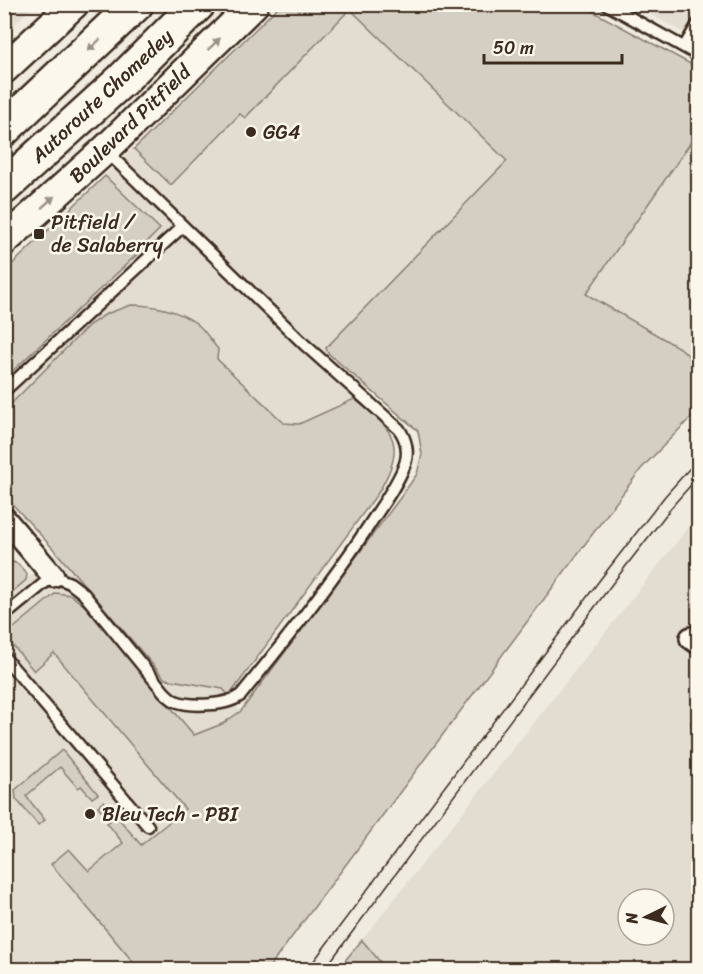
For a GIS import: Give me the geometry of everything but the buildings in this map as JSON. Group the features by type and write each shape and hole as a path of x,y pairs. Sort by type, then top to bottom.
{"highway":[{"path":"4,129 136,4"},
{"name":"Autoroute Chomedey","path":"4,187 122,80 198,4"}],"main road":[{"path":"4,69 74,4"},
{"name":"Boulevard Pitfield","path":"4,241 105,150 254,4"}],"street":[{"path":"7,526 53,576"}],"lane":[{"path":"606,4 622,8 699,55"},
{"path":"684,47 699,24"},
{"path":"4,616 53,576 70,583 83,593 173,700 197,704 225,703 241,695 304,616 344,562 405,464 406,446 399,429 305,345 105,150"},
{"path":"4,391 183,226"},
{"path":"4,657 148,826"}],"shaded area":[{"path":"5,4 35,4 35,5 5,32"},
{"path":"280,5 581,5 698,68 698,132 586,294 683,350 698,366 698,410 641,469 268,969 139,969 51,864 69,849 89,871 123,843 107,823 110,821 98,806 104,801 141,845 185,809 54,653 34,671 9,641 9,632 56,593 71,595 87,608 194,735 222,724 241,711 417,474 422,454 418,431 328,353 326,348 507,161 350,9 245,118 240,114 171,185 134,149"},
{"path":"350,5 523,166 399,353 272,484 5,436 5,271 217,68"},
{"path":"633,5 698,5 698,40"},
{"path":"698,132 698,366 683,350 586,294"},
{"path":"105,176 160,229 147,242 147,245 5,378 5,271"},
{"path":"131,305 165,309 196,323 218,349 217,359 284,423 299,424 354,399 380,420 393,440 392,463 378,493 229,696 223,689 165,679 5,496 5,410 89,325 106,314"},
{"path":"698,515 698,969 386,969 362,940"},
{"path":"4,549 27,574 26,579 57,553 165,679 223,689 249,722 168,790 185,810 240,969 5,969"},
{"path":"13,562 27,574 26,580 5,598 5,564"},
{"path":"62,750 98,794 92,798 81,786 78,788 60,767 26,796 45,820 38,825 16,799 15,790"},
{"path":"362,940 386,969 338,969"}],"tram line":[{"path":"307,970 602,577 665,496 698,459"},
{"path":"324,970 612,584 698,477"}],"place":[{"name":"GG4","path":"251,132"},
{"name":"Pitfield / de Salaberry","path":"39,234"},
{"name":"Bleu Tech - PBI","path":"90,814"}]}
